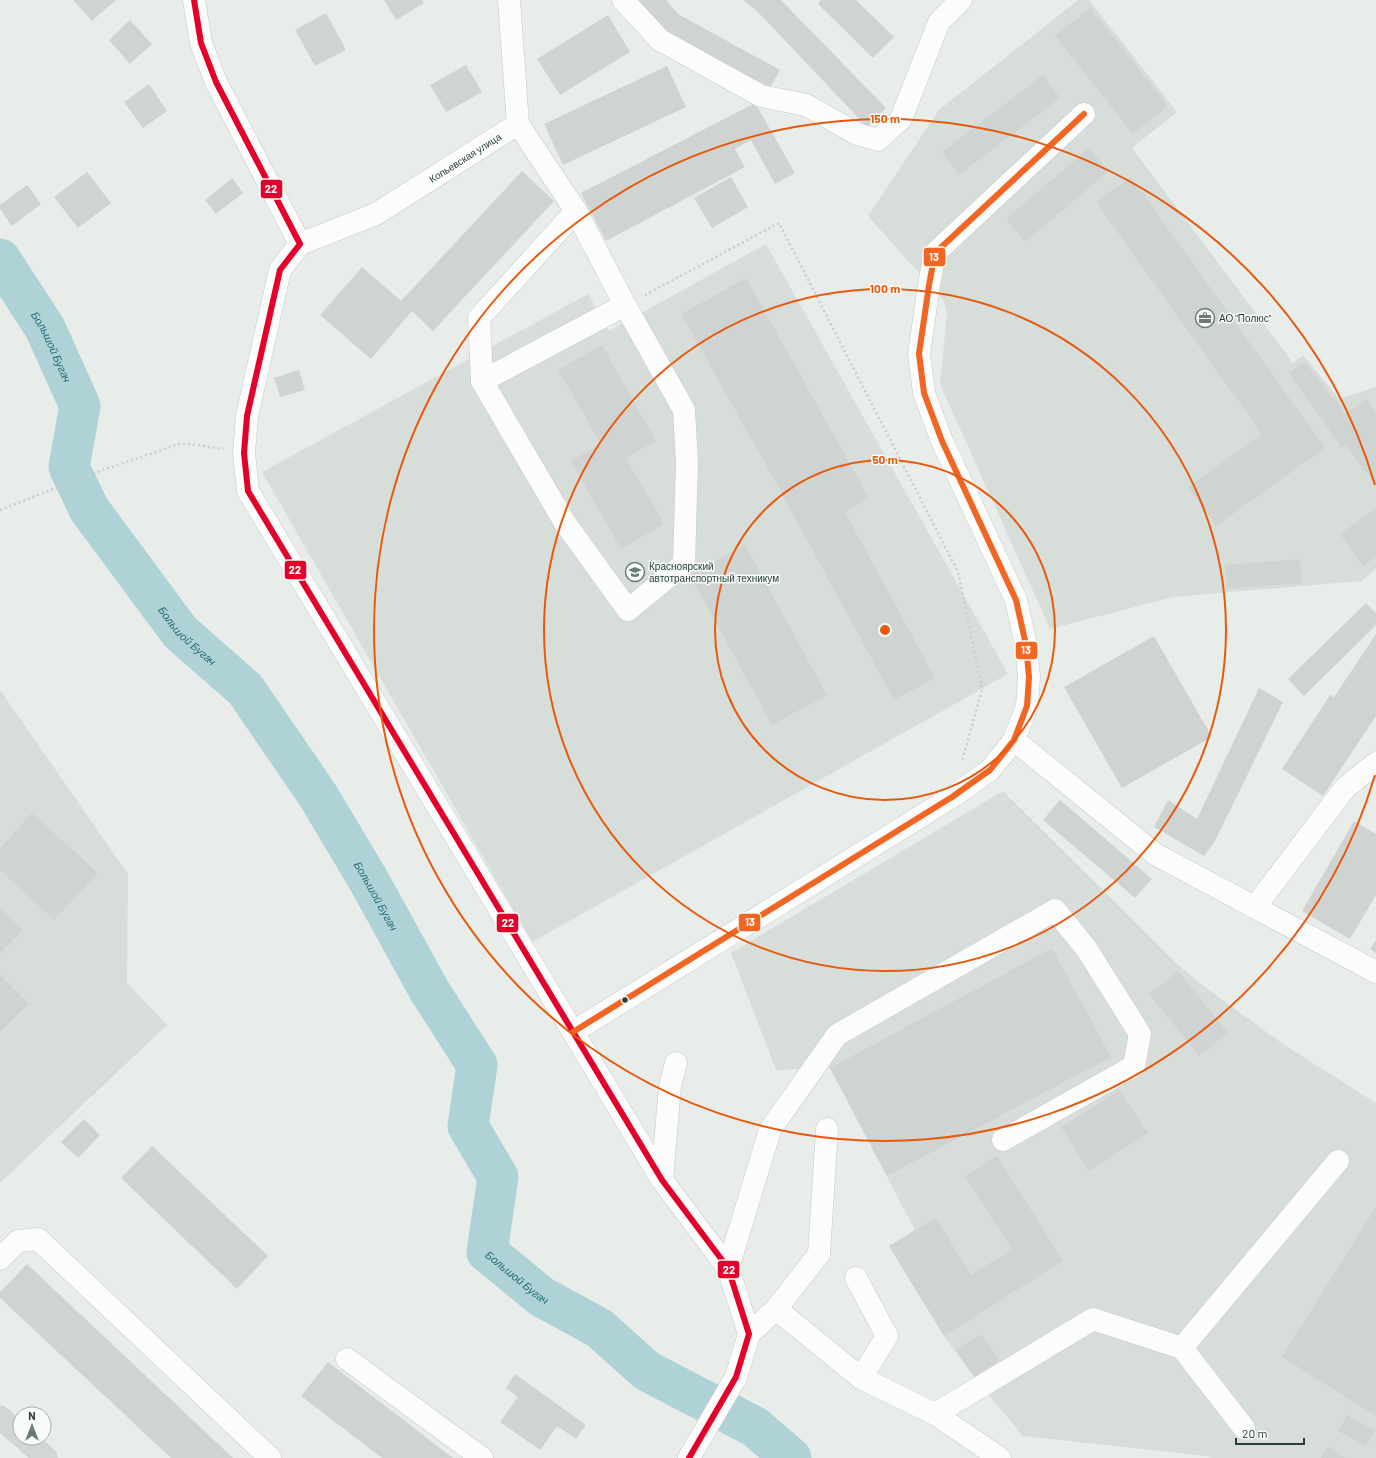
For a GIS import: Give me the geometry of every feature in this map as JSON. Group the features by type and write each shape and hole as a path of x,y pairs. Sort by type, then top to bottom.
{"main road":[{"path":"0,1417 12,1428"},
{"path":"33,1446 46,1458"}],"street":[{"path":"194,0 201,44 216,82 300,244 280,270 247,416 244,453 248,491 662,1180 728,1268 749,1334"},
{"path":"509,0 518,124 576,210 625,305 684,410 687,463 684,564 628,610 565,523 482,381 478,318 576,210"},
{"path":"623,0 660,40 761,96 806,105 857,134 878,140 901,119 940,22 961,0"},
{"path":"573,1032 952,797 990,770 1014,740 1027,706 1029,677 1026,645 1016,600 942,441 924,393 920,354 929,285 935,253 1084,114"},
{"name":"Копьевская улица","path":"300,244 376,214 518,124"},
{"path":"482,381 625,305"},
{"path":"1014,740 1155,854 1376,972"},
{"path":"1255,907 1345,788 1376,763"},
{"path":"728,1268 770,1130 837,1035 1055,910 1086,948 1140,1034 1134,1066 1003,1140"},
{"path":"662,1180 670,1086 676,1063"},
{"path":"692,1451 736,1377 749,1334 776,1309 819,1254 827,1129"},
{"path":"1182,1348 1338,1161"},
{"path":"0,1259 18,1241 38,1238 270,1458"},
{"path":"856,1278 887,1336 861,1378"},
{"path":"776,1309 861,1378 935,1414 1000,1458"},
{"path":"935,1414 1093,1319 1182,1348 1244,1428"},
{"path":"346,1359 482,1458"}],"path":[{"path":"625,305 779,223 958,572 982,690 952,797"},
{"path":"0,510 98,472 182,443 244,453"}],"shaded area":[{"name":"АО \"Полюс\"","path":"1078,0 1089,0 1177,112 1132,148 1293,363 1303,355 1339,399 1376,387 1376,568 1362,581 1173,597 1050,629 940,384 947,313 943,300 868,216 939,110"},
{"name":"Красноярский автотранспортный техникум","path":"766,244 1008,674 532,942 262,472 588,294 609,331"},
{"path":"0,690 128,874 127,983 167,1025 0,1183"},
{"path":"1003,791 1177,964 1205,987 1283,1044 1376,1103 1376,1458 1213,1458 1023,1436 974,1377 944,1336 889,1246 915,1230 830,1068 776,1070 731,953"}],"building":[{"path":"73,0 116,0 92,21"},
{"path":"384,0 422,0 424,3 396,20"},
{"path":"637,0 666,0 678,14 780,70 770,88 664,32"},
{"path":"743,0 781,0 886,108 867,127 756,10"},
{"path":"821,0 856,0 894,37 873,58 818,4"},
{"path":"1090,8 1168,106 1133,134 1055,36"},
{"path":"326,13 346,50 315,66 295,30"},
{"path":"608,15 630,52 560,95 537,59"},
{"path":"130,20 152,44 130,64 109,40"},
{"path":"466,65 482,92 446,112 430,85"},
{"path":"667,66 686,107 563,165 544,124"},
{"path":"1043,75 1060,98 959,175 942,152"},
{"path":"149,84 167,111 143,128 124,102"},
{"path":"755,103 795,173 775,184 751,140 735,149 745,167 606,241 581,193"},
{"path":"1089,148 1109,171 1025,242 1006,219"},
{"path":"522,171 554,201 433,331 412,311 371,359 320,315 362,267 401,301"},
{"path":"87,172 111,203 78,228 54,197"},
{"path":"731,177 748,207 712,228 694,198"},
{"name":"АО \"Полюс\"","path":"1131,177 1325,448 1216,526 1188,487 1262,434 1096,202"},
{"path":"232,178 243,193 216,214 205,200"},
{"path":"27,185 41,204 12,226 0,209 0,205"},
{"path":"746,278 869,498 845,512 935,678 894,700 770,472 681,314"},
{"path":"602,345 656,441 626,458 664,524 621,549 571,461 601,444 558,370"},
{"path":"1305,362 1333,399 1335,398 1345,414 1366,399 1376,412 1376,486 1346,445 1342,448 1289,373"},
{"path":"299,370 305,390 280,397 274,378"},
{"path":"1376,508 1376,557 1363,566 1340,534"},
{"path":"745,545 827,695 772,725 690,575"},
{"path":"1300,559 1302,583 1227,589 1225,565"},
{"path":"1366,603 1376,613 1376,625 1304,696 1288,679"},
{"path":"1376,634 1376,716 1323,796 1282,769 1330,695 1334,697"},
{"path":"1154,636 1212,737 1122,788 1064,687"},
{"path":"1259,688 1283,702 1215,841 1204,856 1154,827 1168,800 1197,819"},
{"path":"1060,800 1152,879 1135,898 1043,820"},
{"path":"32,813 98,873 54,920 0,870 0,848"},
{"path":"1354,821 1376,834 1376,895 1350,939 1302,911"},
{"path":"0,908 23,930 0,953"},
{"path":"1376,940 1376,953 1370,949"},
{"path":"1052,948 1111,1057 887,1176 830,1068"},
{"path":"1178,971 1228,1033 1199,1056 1149,994"},
{"path":"0,975 29,1004 0,1032"},
{"path":"1119,1090 1148,1133 1089,1171 1061,1127"},
{"path":"84,1119 100,1135 78,1158 61,1142"},
{"path":"152,1146 268,1256 237,1289 121,1178"},
{"path":"997,1156 1063,1261 944,1336 889,1246 936,1218 971,1275 1012,1249 965,1176"},
{"path":"1376,1207 1376,1416 1282,1357"},
{"path":"27,1264 233,1458 171,1458 0,1298 0,1292"},
{"path":"981,1334 999,1360 974,1377 956,1350"},
{"path":"328,1362 453,1458 382,1458 301,1396"},
{"path":"515,1374 586,1425 576,1439 557,1426 540,1450 500,1422 518,1397 506,1388"},
{"path":"1347,1415 1375,1431 1366,1446 1338,1431"},
{"path":"1329,1446 1345,1458 1321,1458"}],"waterway":[{"name":"Большой Бугач","path":"0,259 45,328 80,406 69,467 89,509 180,632 245,689 319,797 369,881 429,990 477,1065 468,1126 498,1177 487,1252 542,1297 599,1328 647,1371 755,1427 791,1458"}],"transit line":[{"name":"22","path":"194,0 201,43 216,82 300,244 280,270 247,416 244,453 248,491 662,1180 728,1268 749,1334 736,1377 689,1458"},
{"name":"13","path":"573,1032 952,797 990,770 1014,740 1027,706 1029,677 1026,645 1016,600 942,441 924,393 919,354 935,253 1084,114"}],"place":[{"name":"АО \"Полюс\"","path":"1205,318"},
{"name":"Красноярский автотранспортный техникум","path":"635,572"}]}
